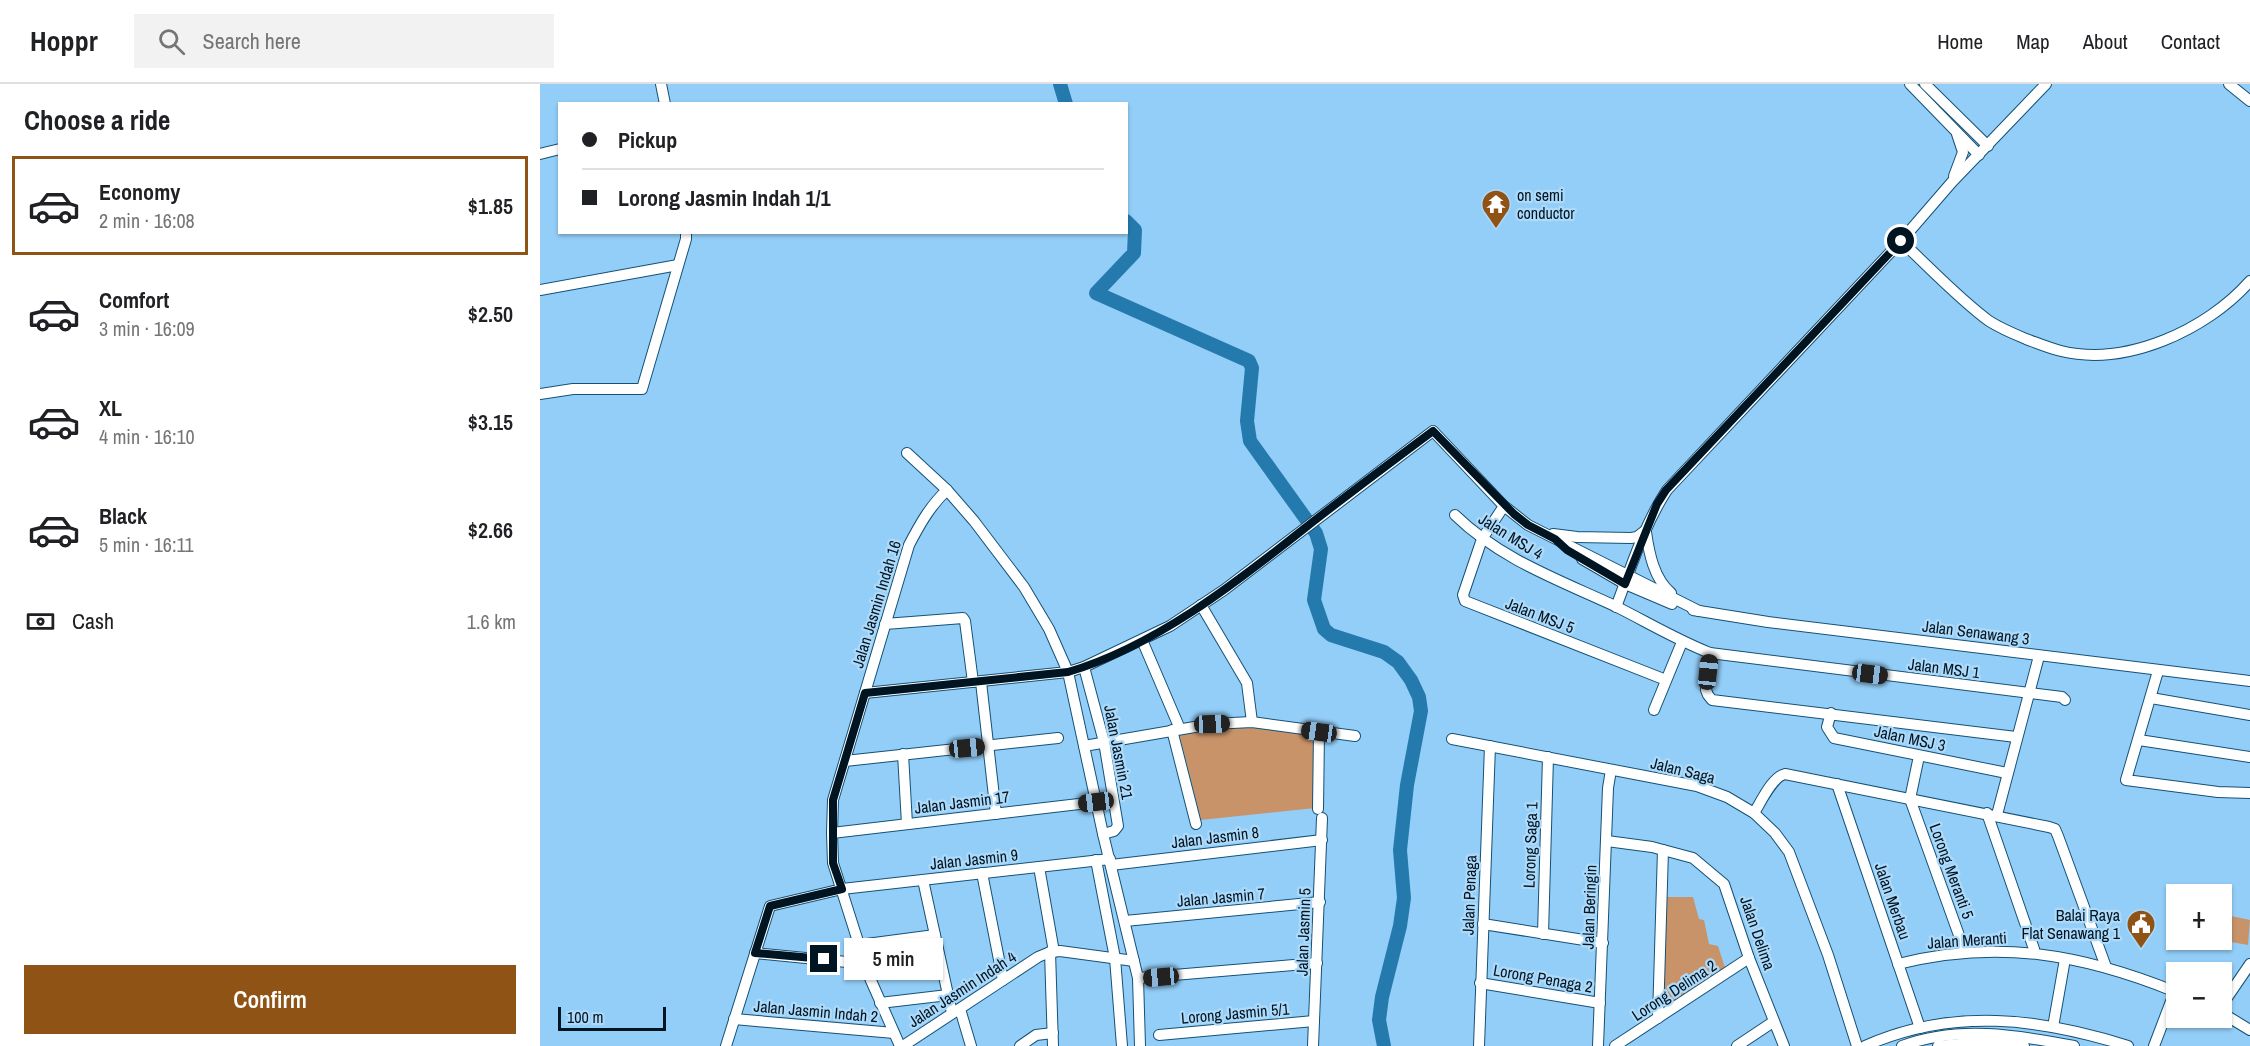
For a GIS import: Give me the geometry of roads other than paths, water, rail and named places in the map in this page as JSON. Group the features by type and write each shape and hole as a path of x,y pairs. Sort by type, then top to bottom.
{"street":[{"path":"661,84 665,102"},
{"path":"1910,84 1979,155"},
{"path":"1925,84 1988,146"},
{"path":"1616,607 1657,504 1666,490 2046,84"},
{"path":"2229,84 2250,101"},
{"path":"1952,110 1976,130 1984,133 2009,124"},
{"path":"1952,182 1963,152 1953,126"},
{"path":"540,154 558,150"},
{"path":"540,392 642,389 686,234"},
{"path":"1901,241 1990,321 2039,344 2060,351 2077,353 2121,351 2160,342 2215,313 2250,281"},
{"path":"540,290 678,265"},
{"path":"865,693 1068,672 1084,667 1170,626 1315,521 1433,431 1504,506 1528,525 1555,539 1567,550 1627,579"},
{"path":"906,453 948,490 975,521 1024,587 1049,629 1068,672 1103,834 1138,978 1140,1046"},
{"name":"Jalan Jasmin Indah 16","path":"902,1046 869,976 833,863 833,800 909,545 922,519 934,502 948,490"},
{"path":"1482,539 1504,506"},
{"name":"Jalan MSJ 4","path":"1455,515 1482,539 1540,572 1616,607 1682,642"},
{"path":"1528,525 1544,531 1577,537 1631,538 1637,537 1646,530"},
{"path":"1646,530 1648,550 1659,577 1665,589 1681,601"},
{"name":"Jalan MSJ 5","path":"1482,539 1462,595 1465,601 1666,680"},
{"name":"Jalan Senawang 3","path":"1627,579 1681,601 1699,611"},
{"name":"Jalan Senawang 3","path":"1627,579 1678,607 1699,611 1768,622 2250,681"},
{"path":"1201,605 1247,683 1252,722"},
{"path":"885,624 963,618 965,621 988,745 996,814"},
{"path":"1142,640 1176,730 1196,824"},
{"path":"1654,710 1682,642"},
{"name":"Jalan MSJ 1","path":"1682,642 1710,653 2029,693 2065,700"},
{"path":"1710,653 1706,690 1712,700 2016,737"},
{"path":"2033,953 2034,949 1992,812 2007,773 2039,656"},
{"name":"Jalan Jasmin 21","path":"1084,667 1104,742 1118,826 1114,831 1103,834"},
{"path":"2158,671 2126,780 2218,792 2250,793"},
{"path":"2151,698 2250,715"},
{"name":"Jalan MSJ 3","path":"1831,713 1827,727 1834,738 2007,773"},
{"path":"1084,746 1212,724 1252,722 1355,736"},
{"name":"Jalan Jasmin 5","path":"1313,1046 1322,840 1319,732"},
{"path":"845,760 1058,738"},
{"name":"Jalan Saga","path":"1452,739 1697,786 1727,797 1754,813 1775,833 1789,852 1828,955 1857,1046"},
{"path":"2139,740 2250,757"},
{"name":"Jalan Penaga","path":"1479,1046 1490,746"},
{"path":"903,754 907,824"},
{"path":"1910,799 1919,756"},
{"name":"Lorong Saga 1","path":"1543,934 1548,757"},
{"name":"Jalan Beringin","path":"1598,1046 1608,788 1611,770"},
{"path":"1754,813 1779,776 1785,774 1910,799 1992,812 2055,830 2106,968"},
{"name":"Jalan Merbau","path":"1837,784 1920,1028"},
{"name":"Lorong Meranti 5","path":"1910,799 1965,952"},
{"name":"Jalan Jasmin 17","path":"832,833 1096,802"},
{"name":"Jalan Jasmin 8","path":"1111,862 1322,840"},
{"name":"Jalan Delima","path":"1607,841 1681,854 1700,862 1724,884 1749,958 1784,1046"},
{"path":"1658,1018 1663,850"},
{"path":"1096,860 1115,958 1122,1046"},
{"name":"Jalan Jasmin 9","path":"755,953 770,906 842,889 1096,860 1111,862"},
{"path":"1039,867 1052,952 1053,1046"},
{"path":"982,873 1003,980"},
{"path":"923,880 948,995 971,1046"},
{"name":"Jalan Jasmin 7","path":"1125,921 1320,902"},
{"path":"1483,924 1603,943"},
{"path":"859,945 935,935"},
{"path":"1052,952 1134,961"},
{"name":"Jalan Jasmin Indah 4","path":"902,1046 1038,957 1052,952"},
{"name":"Jalan Meranti","path":"1898,964 1926,957 1965,952 2033,953 2106,968 2166,989"},
{"path":"726,1046 755,953 847,962"},
{"name":"Lorong Delima 2","path":"1615,1046 1749,958"},
{"path":"2054,1027 2066,959"},
{"path":"1138,978 1317,963"},
{"path":"2232,990 2250,964"},
{"name":"Lorong Penaga 2","path":"1480,983 1600,1003"},
{"path":"880,1003 948,995"},
{"path":"2154,1046 2166,1017"},
{"name":"Jalan Jasmin Indah 2","path":"734,1019 894,1033"},
{"path":"1865,1046 1889,1036 1920,1028 1983,1019 2011,1020 2054,1027 2128,1046"},
{"path":"2232,1019 2250,1030"},
{"name":"Lorong Jasmin 5/1","path":"1159,1035 1314,1021"},
{"path":"1737,1046 1773,1022"},
{"path":"1020,1046 1036,1035 1053,1033"},
{"path":"1902,1046 1944,1036 1977,1033 2018,1036 2074,1046"},
{"path":"1938,1046 1982,1042 2024,1046"}],"waterway":[{"path":"1060,84 1065,102"},
{"path":"1128,223 1135,230 1134,253 1096,293 1249,361 1252,368 1247,421 1250,441 1316,533 1321,549 1314,600 1324,629 1331,635 1384,652 1398,662 1411,680 1419,697 1421,711 1407,785 1400,850 1404,898 1379,1020 1384,1046"}],"place":[{"name":"on semi conductor","path":"1496,230"},
{"name":"Balai Raya Flat Senawang 1","path":"2141,950"}]}
